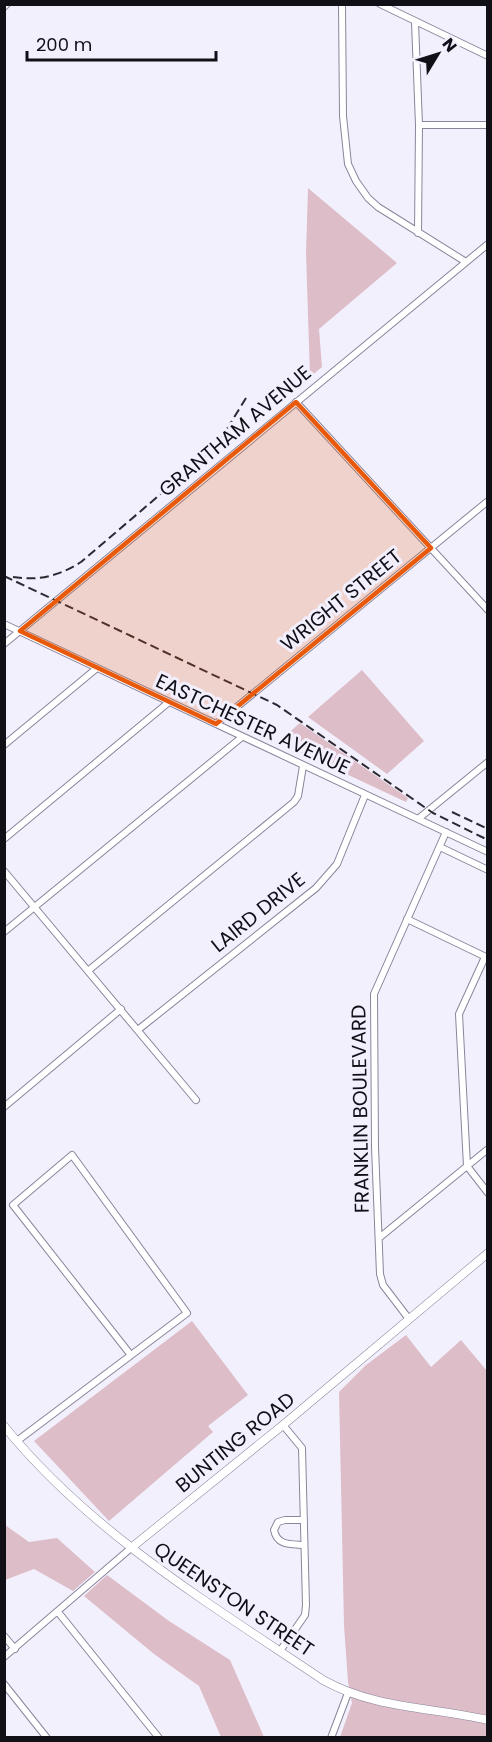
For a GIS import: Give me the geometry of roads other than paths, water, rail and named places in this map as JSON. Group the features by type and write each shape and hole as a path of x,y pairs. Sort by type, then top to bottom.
{"main road":[{"name":"BUNTING ROAD","path":"131,1548 283,1425 488,1253"},
{"name":"QUEENSTON STREET","path":"4,1426 78,1504 131,1548 323,1680 348,1693 386,1703 488,1720"}],"street":[{"path":"342,4 343,116 348,164 356,181 368,198 384,211 466,262"},
{"path":"380,4 488,56"},
{"path":"415,22 418,233"},
{"path":"418,124 488,125"},
{"name":"GRANTHAM AVENUE","path":"4,644 488,244"},
{"path":"296,402 488,610"},
{"name":"WRIGHT STREET","path":"216,724 488,501"},
{"name":"EASTCHESTER AVENUE","path":"4,624 488,852"},
{"path":"4,745 97,668"},
{"path":"4,839 169,702"},
{"path":"4,932 242,737"},
{"path":"418,819 488,762"},
{"path":"89,970 294,802 298,796 303,766"},
{"name":"LAIRD DRIVE","path":"139,1029 316,888 337,864 365,795"},
{"name":"FRANKLIN BOULEVARD","path":"410,1319 383,1285 380,1274 375,1147 374,994 446,832"},
{"path":"440,847 488,870"},
{"path":"4,871 139,1029 196,1100"},
{"path":"407,920 486,958 459,1014 467,1166 488,1194"},
{"path":"4,1107 121,1009"},
{"path":"380,1238 488,1149"},
{"path":"17,1441 187,1313 72,1155 13,1205 130,1354"},
{"path":"280,1651 304,1615 306,1605 302,1448 283,1425"},
{"path":"303,1520 278,1522 274,1530 276,1539 282,1543 304,1545"},
{"name":"BUNTING ROAD","path":"4,1657 131,1548"},
{"path":"58,1612 159,1737"},
{"path":"4,1636 15,1648"},
{"path":"4,1684 47,1737"},
{"path":"331,1737 348,1693"}],"railway":[{"path":"13,577 48,576 65,571 81,562 210,452 246,398"},
{"path":"4,576 277,705 433,813 488,840"},
{"path":"452,812 488,829"}]}
